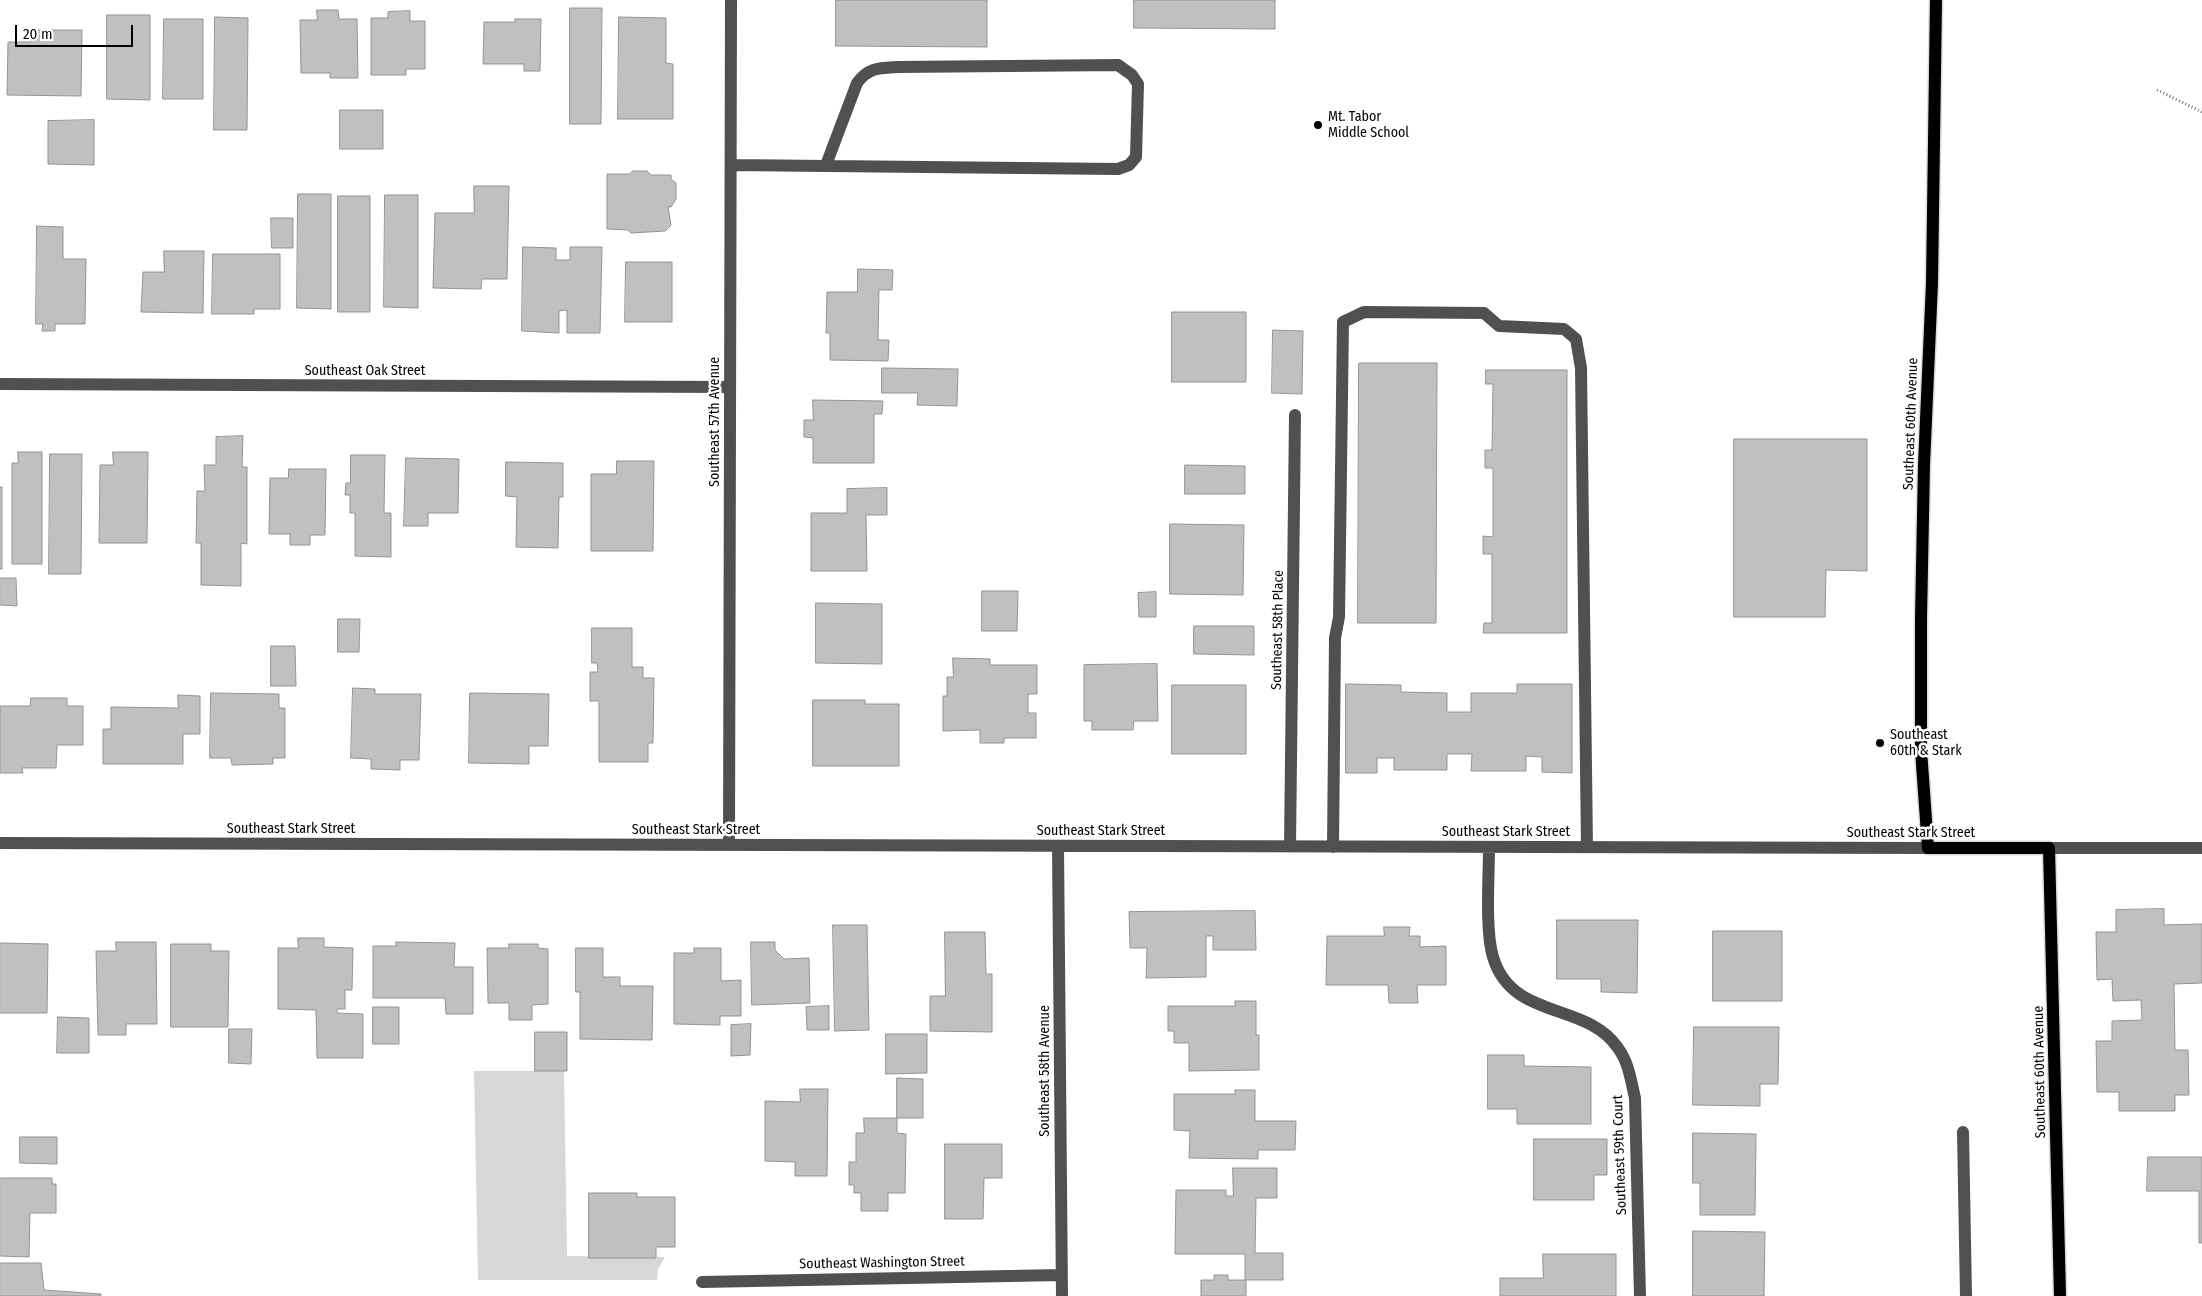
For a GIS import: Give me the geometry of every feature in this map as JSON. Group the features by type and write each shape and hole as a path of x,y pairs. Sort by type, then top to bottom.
{"main road":[{"name":"Southeast 60th Avenue","path":"1928,848 1921,750 1921,619 1924,465 1932,283 1936,0"},
{"name":"Southeast Stark Street","path":"1928,848 2049,848"},
{"name":"Southeast 60th Avenue","path":"2049,848 2060,1296"}],"street":[{"name":"Southeast 57th Avenue","path":"729,845 731,0"},
{"path":"730,165 1118,170 1129,165 1136,157 1138,84 1132,74 1118,66 898,67 876,69 864,73 857,83 826,165"},
{"path":"1333,847 1335,638 1339,617 1343,322 1364,312 1374,312 1484,313 1499,326 1564,329 1576,339 1581,368 1587,847"},
{"name":"Southeast Oak Street","path":"0,384 730,387"},
{"name":"Southeast 58th Place","path":"1290,846 1295,415"},
{"name":"Southeast Stark Street","path":"0,843 1928,848"},
{"name":"Southeast 58th Avenue","path":"1058,846 1062,1296"},
{"name":"Southeast 59th Court","path":"1489,847 1490,936 1493,957 1501,974 1512,988 1532,1003 1587,1021 1607,1035 1619,1048 1629,1070 1635,1098 1640,1296"},
{"name":"Southeast Stark Street","path":"2049,848 2202,848"},
{"path":"1963,1132 1966,1296"},
{"name":"Southeast Washington Street","path":"702,1282 1061,1275"}],"path":[{"path":"2157,90 2202,112"}],"shaded area":[{"path":"474,1071 564,1071 567,1256 665,1257 658,1269 657,1280 478,1280"}],"building":[{"path":"836,0 987,0 987,47 836,46"},
{"path":"1134,0 1275,0 1275,29 1134,28"},
{"path":"570,8 602,8 601,124 570,124"},
{"path":"317,10 338,10 339,19 357,19 358,78 330,78 330,73 301,73 300,20 317,20"},
{"path":"410,11 410,21 425,21 425,69 406,69 406,75 371,75 371,18 388,18 388,12"},
{"path":"107,15 150,15 150,100 107,99"},
{"path":"215,17 248,18 247,130 214,130"},
{"path":"619,17 666,18 666,63 673,64 673,119 618,119"},
{"path":"164,19 203,19 203,99 163,99"},
{"path":"515,19 541,19 540,71 524,71 524,64 483,64 484,22 515,22"},
{"path":"30,30 82,30 81,96 7,95 8,42 30,42"},
{"path":"340,110 383,110 383,149 340,149"},
{"path":"94,120 94,165 48,164 48,121"},
{"path":"633,171 647,171 651,175 671,175 671,179 676,183 676,199 671,207 668,207 671,225 665,231 631,233 628,230 607,229 607,174 629,174"},
{"path":"474,186 509,186 507,279 482,279 481,289 433,288 435,213 474,213"},
{"path":"298,194 331,194 331,309 297,308"},
{"path":"385,195 418,195 418,308 384,307"},
{"path":"338,196 370,196 370,312 338,312"},
{"path":"271,218 293,218 293,248 272,248"},
{"path":"37,226 63,227 63,259 86,259 85,324 55,324 55,331 42,331 43,324 36,324"},
{"path":"523,247 556,248 556,260 570,260 570,247 602,247 600,333 567,333 567,310 559,311 559,333 522,331"},
{"path":"164,251 204,251 203,313 141,312 143,272 164,272"},
{"path":"213,254 280,254 280,309 254,309 254,314 212,314"},
{"path":"626,262 672,262 672,322 625,322"},
{"path":"858,269 893,270 892,290 879,290 878,340 889,340 888,361 830,360 830,333 826,333 827,292 857,292"},
{"path":"1172,312 1246,312 1246,382 1172,382"},
{"path":"1273,330 1303,331 1302,394 1272,393"},
{"path":"1359,363 1437,363 1436,623 1358,623"},
{"path":"882,368 958,369 957,406 917,405 918,393 882,393"},
{"path":"1486,370 1567,370 1567,633 1483,633 1484,623 1492,623 1492,554 1483,554 1483,536 1493,537 1493,468 1485,468 1485,450 1492,450 1493,384 1486,384"},
{"path":"813,400 883,401 882,414 874,414 874,463 813,463 813,438 804,437 804,420 813,420"},
{"path":"243,436 242,467 247,467 247,544 241,543 241,586 201,585 201,543 196,543 197,491 205,491 204,465 216,465 216,437"},
{"path":"1734,439 1867,439 1867,571 1826,570 1825,617 1734,617"},
{"path":"18,452 42,452 42,564 12,564 12,463 18,463"},
{"path":"113,452 148,452 147,543 99,543 100,465 113,465"},
{"path":"50,454 82,454 81,574 49,574"},
{"path":"351,455 385,455 384,513 391,513 391,557 355,556 355,513 350,513 350,495 345,495 346,483 350,483"},
{"path":"406,458 459,459 458,513 428,513 428,526 404,526"},
{"path":"617,461 654,461 653,551 591,551 591,474 616,474"},
{"path":"506,462 563,463 563,497 559,497 558,548 516,547 517,497 506,496"},
{"path":"1185,465 1245,466 1245,494 1185,494"},
{"path":"289,469 326,469 325,535 310,535 310,545 290,545 290,534 269,534 270,478 288,478"},
{"path":"0,487 2,487 2,569 0,569"},
{"path":"887,488 887,515 866,515 867,571 811,571 811,513 847,513 847,489"},
{"path":"1170,524 1244,525 1243,595 1170,594"},
{"path":"0,578 16,578 17,606 0,605"},
{"path":"982,591 1018,591 1017,631 982,631"},
{"path":"1156,592 1156,617 1139,617 1138,593"},
{"path":"816,603 882,604 882,664 816,663"},
{"path":"338,619 360,619 359,652 338,652"},
{"path":"1194,626 1254,626 1254,655 1194,654"},
{"path":"592,628 632,628 632,667 643,667 643,678 654,678 653,743 648,743 648,762 599,762 599,701 590,701 590,672 598,672 597,663 592,663"},
{"path":"271,646 295,646 296,686 271,686"},
{"path":"953,658 990,659 990,665 1037,665 1037,694 1028,694 1028,713 1036,713 1036,738 1004,738 1004,743 980,743 980,730 943,731 943,696 947,696 947,677 953,677"},
{"path":"1157,664 1158,721 1134,721 1133,730 1092,730 1092,721 1084,721 1084,665"},
{"path":"1346,684 1401,685 1401,692 1447,693 1447,712 1471,712 1471,693 1517,693 1517,684 1572,684 1572,773 1542,772 1542,757 1526,756 1526,771 1471,771 1472,754 1447,754 1447,770 1394,770 1394,758 1377,758 1377,773 1346,773"},
{"path":"1172,685 1246,685 1246,754 1172,754"},
{"path":"353,688 375,689 375,694 421,694 419,760 400,760 400,770 371,769 371,759 351,758"},
{"path":"211,693 279,694 279,708 285,708 285,758 273,758 273,764 232,765 231,758 210,758"},
{"path":"470,693 549,694 548,746 529,746 529,764 469,763"},
{"path":"178,695 200,696 200,734 183,734 183,764 103,764 103,729 111,729 111,707 178,708"},
{"path":"31,698 67,698 67,706 83,706 83,745 57,745 56,768 22,768 23,773 0,773 0,706 30,706"},
{"path":"813,700 865,700 865,704 899,704 899,766 813,766"},
{"path":"2164,909 2164,925 2202,924 2202,983 2174,984 2175,1050 2188,1050 2189,1095 2175,1095 2175,1111 2119,1111 2119,1092 2097,1092 2096,1041 2112,1041 2112,1021 2142,1020 2141,1000 2113,1001 2112,979 2097,980 2096,932 2116,932 2116,910"},
{"path":"1255,911 1256,950 1213,950 1213,936 1206,936 1206,977 1146,978 1147,948 1130,948 1129,912"},
{"path":"1557,920 1638,920 1637,993 1601,992 1601,979 1557,979"},
{"path":"833,925 867,925 869,1030 835,1031"},
{"path":"1384,927 1410,927 1409,936 1420,936 1420,947 1446,946 1446,985 1417,985 1418,1003 1389,1003 1388,985 1326,985 1327,936 1384,936"},
{"path":"1713,931 1782,931 1782,1001 1713,1001"},
{"path":"945,932 985,932 986,974 992,974 992,1032 930,1031 930,996 945,996"},
{"path":"298,938 324,938 324,947 353,948 352,990 345,990 345,1009 337,1009 337,1013 363,1014 363,1058 317,1058 316,1010 278,1009 278,948 298,948"},
{"path":"116,942 156,942 157,1024 126,1024 126,1035 98,1035 96,951 116,951"},
{"path":"396,942 455,943 454,967 473,967 473,1014 446,1014 445,998 373,998 373,946 396,946"},
{"path":"751,942 775,942 775,950 784,959 809,958 810,1003 752,1005"},
{"path":"0,943 48,944 47,1013 0,1013"},
{"path":"171,944 211,944 211,951 229,951 228,1027 171,1027"},
{"path":"509,944 538,944 538,948 548,949 548,1004 532,1005 532,1020 509,1020 509,1003 488,1003 487,948 509,948"},
{"path":"576,948 603,948 603,977 620,977 620,986 653,986 652,1040 580,1039 580,992 576,992"},
{"path":"694,948 721,948 721,981 741,980 741,1016 720,1016 720,1025 674,1024 674,953 694,953"},
{"path":"1235,1001 1256,1001 1256,1035 1259,1035 1259,1070 1189,1071 1189,1043 1174,1043 1174,1031 1168,1031 1168,1006 1235,1006"},
{"path":"829,1006 829,1030 807,1030 806,1007"},
{"path":"373,1007 399,1007 399,1044 373,1044"},
{"path":"58,1017 89,1018 89,1053 57,1053"},
{"path":"751,1024 750,1055 731,1056 731,1025"},
{"path":"1694,1027 1779,1027 1778,1084 1760,1084 1760,1106 1693,1105"},
{"path":"229,1029 252,1029 251,1064 229,1063"},
{"path":"535,1032 567,1032 567,1071 535,1071"},
{"path":"886,1034 927,1034 927,1073 886,1074"},
{"path":"1488,1055 1524,1055 1524,1066 1591,1067 1591,1124 1517,1124 1517,1109 1488,1109"},
{"path":"897,1078 923,1079 923,1118 897,1118"},
{"path":"800,1089 828,1089 827,1176 795,1176 795,1162 765,1161 765,1101 800,1102"},
{"path":"1235,1090 1255,1090 1255,1121 1296,1121 1295,1150 1258,1150 1258,1159 1189,1158 1190,1131 1174,1130 1174,1094 1235,1094"},
{"path":"864,1118 897,1118 897,1133 906,1134 905,1193 888,1193 888,1211 861,1211 861,1193 854,1193 854,1185 849,1185 849,1162 856,1162 856,1133 864,1133"},
{"path":"1693,1133 1756,1134 1755,1215 1700,1215 1700,1183 1693,1183"},
{"path":"20,1137 57,1137 57,1164 20,1163"},
{"path":"1534,1139 1607,1139 1607,1175 1594,1175 1594,1200 1534,1200"},
{"path":"945,1144 1002,1144 1002,1178 984,1178 983,1219 945,1219"},
{"path":"2148,1157 2202,1157 2202,1243 2199,1243 2199,1191 2147,1191"},
{"path":"1233,1168 1277,1168 1277,1198 1256,1198 1255,1253 1283,1253 1283,1280 1246,1280 1246,1296 1201,1296 1201,1280 1214,1280 1214,1275 1228,1275 1228,1280 1245,1280 1245,1254 1175,1254 1176,1190 1226,1190 1226,1196 1233,1196"},
{"path":"0,1178 52,1178 52,1184 56,1184 56,1213 30,1213 29,1257 0,1256"},
{"path":"589,1193 637,1193 637,1197 675,1197 675,1247 656,1247 656,1258 589,1258"},
{"path":"1693,1231 1765,1232 1764,1296 1693,1296"},
{"path":"1543,1254 1616,1254 1616,1296 1500,1296 1500,1278 1543,1278"},
{"path":"0,1263 41,1263 44,1290 101,1294 101,1296 0,1296"}],"place":[{"name":"Mt. Tabor Middle School","path":"1318,125"},
{"name":"Southeast 60th & Stark","path":"1880,743"}]}
